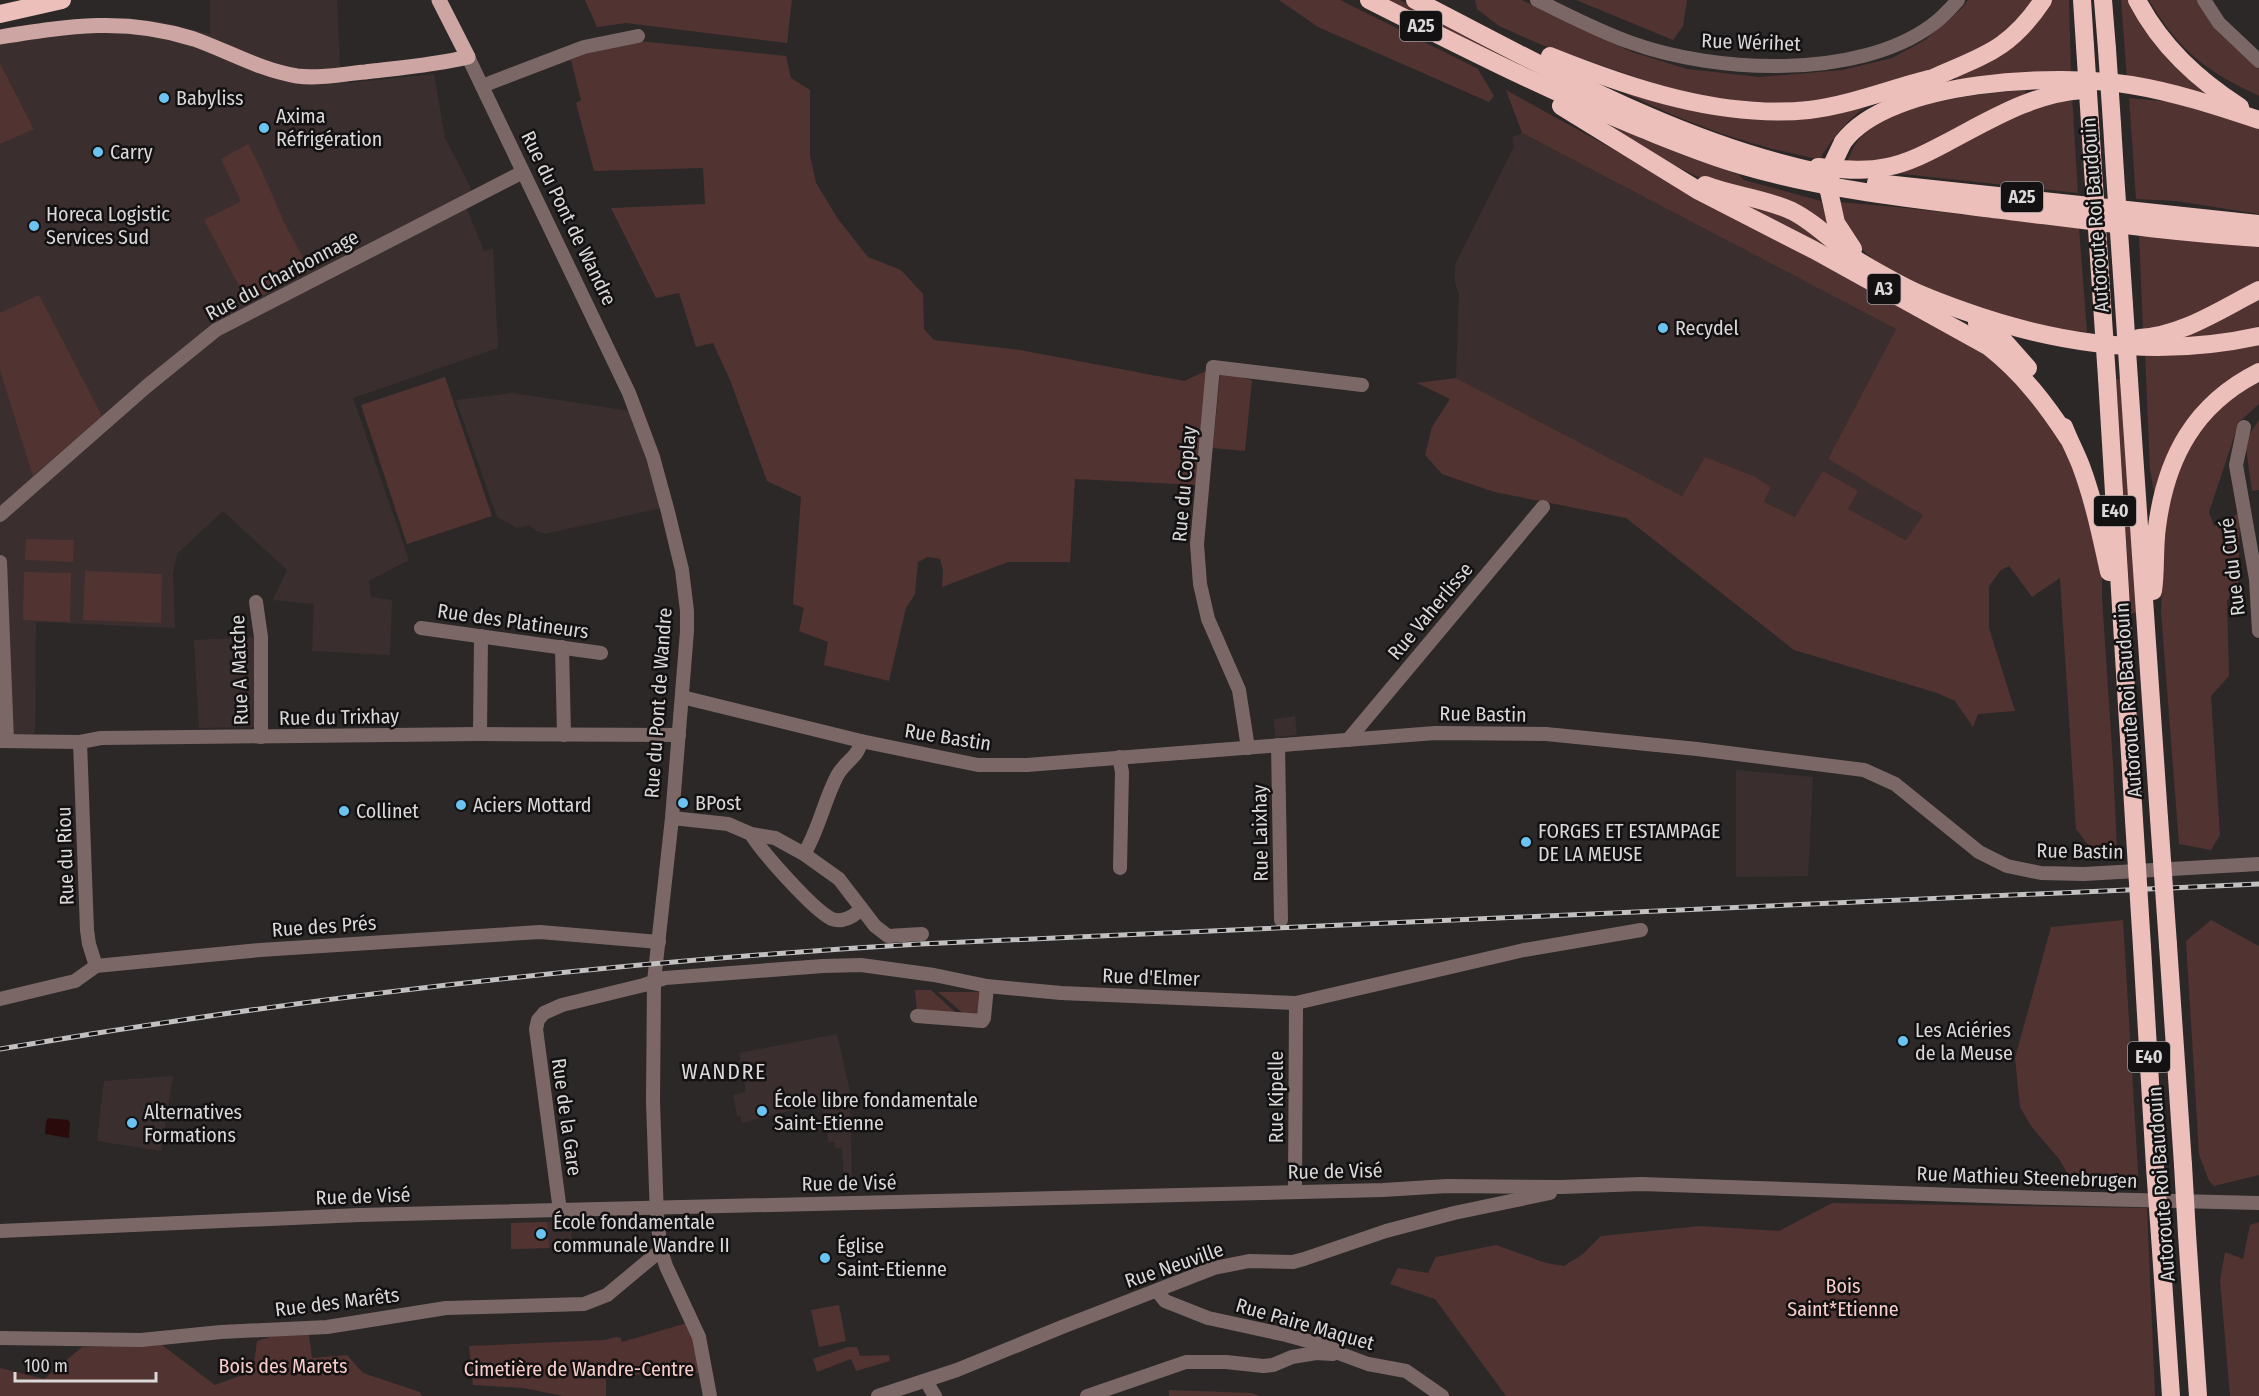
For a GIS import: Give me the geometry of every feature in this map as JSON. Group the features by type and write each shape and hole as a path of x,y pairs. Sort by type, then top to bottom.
{"highway":[{"path":"0,14 62,0"},
{"name":"A25","path":"1369,0 1499,66 1591,108 1700,152 1787,178 1844,190 1900,198 2135,226 2259,238"},
{"name":"A25","path":"1415,0 1661,122 1739,151 1786,165 1882,183 2259,224"},
{"name":"A3","path":"1890,278 1863,258 1839,230 1832,211 1829,191 1834,158 1860,117 1886,100 1996,50 2020,30 2043,0"},
{"name":"Autoroute Roi Baudouin","path":"2082,0 2170,1396"},
{"name":"Autoroute Roi Baudouin","path":"2103,0 2198,1396"},
{"path":"2137,0 2166,44 2193,71 2213,90 2259,119"},
{"name":"A3","path":"1489,37 1670,96 1734,108 1773,111 1809,110 1929,79"},
{"name":"A3","path":"1499,66 1699,191 1814,250 1989,347 2035,390 2068,438"},
{"path":"2193,71 2223,91 2259,107"},
{"path":"1846,138 1864,122 1902,104 1933,94 1974,87 2067,80 2129,85 2167,93 2259,119"},
{"path":"1786,165 1852,170 1885,168 1918,157 2028,102 2052,94 2084,90 2167,93"},
{"name":"A3","path":"1672,173 1711,188 1769,202 1793,212 1858,260 1918,294 1998,322 2087,343 2158,347 2201,345 2259,336"},
{"name":"A3","path":"2050,336 2137,338 2159,336 2183,328 2259,290"},
{"name":"A3","path":"1953,307 1995,334 2015,352 2044,390 2061,421 2083,472 2098,521 2123,643"},
{"path":"2146,637 2154,582 2157,529 2163,494 2171,468 2185,439 2202,415 2232,387 2259,372"}],"main road":[{"name":"Rue du Pont de Wandre","path":"439,0 468,57"},
{"path":"0,37 69,26 110,24 158,29 195,40 277,71 314,77 468,57"}],"street":[{"name":"Rue Wérihet","path":"1537,0 1634,44 1720,64 1758,65 1816,63 1866,55 1911,38 1931,26 1958,0"},
{"path":"2204,0 2219,23 2259,61"},
{"path":"482,86 584,47 638,36"},
{"name":"Rue du Pont de Wandre","path":"468,57 629,393 652,457 682,570 687,611 672,818 654,981 653,1102 661,1250 666,1266 699,1336 710,1396"},
{"name":"Rue du Charbonnage","path":"0,515 147,386 216,330 523,172"},
{"name":"Rue du Coplay","path":"1248,748 1239,690 1208,619 1200,584 1197,554 1213,367 1362,385"},
{"name":"Rue du Curé","path":"2244,427 2236,465 2258,579 2259,631"},
{"name":"Rue Vaherlisse","path":"1348,740 1543,507"},
{"path":"0,562 4,741"},
{"name":"Rue A Matche","path":"256,602 261,637 261,737"},
{"name":"Rue des Platineurs","path":"421,628 601,653"},
{"path":"480,636 480,734"},
{"path":"562,647 564,735"},
{"name":"Rue Bastin","path":"682,698 861,741 978,765 1027,765 1435,733 1546,734 1697,749 1864,770 1895,784 1979,852 2007,866 2041,873 2084,874 2259,864"},
{"name":"Rue du Trixhay","path":"4,741 80,742 101,738 480,734 679,735"},
{"path":"804,854 814,837 837,775 854,758 861,741"},
{"name":"Rue du Riou","path":"80,742 87,930 96,966"},
{"name":"Rue Laixhay","path":"1278,745 1281,920"},
{"path":"1119,757 1122,772 1120,868"},
{"path":"672,818 728,824 751,834 775,838 804,854 839,879 875,926 888,936 922,934"},
{"path":"751,834 758,846 814,906 832,919 838,920 857,914 861,908"},
{"name":"Rue d'Elmer","path":"536,1029 538,1020 544,1013 562,1005 665,978 742,971 861,965 934,975 987,986 1061,993 1296,1003 1524,950 1641,930"},
{"name":"Rue des Prés","path":"0,999 75,981 96,966 271,949 540,932 659,942"},
{"path":"917,1016 982,1021 987,986"},
{"name":"Rue Kipelle","path":"1295,1191 1296,1003"},
{"name":"Rue de la Gare","path":"536,1029 560,1211"},
{"name":"Rue de Visé","path":"0,1230 359,1215 1383,1190 1447,1186 1561,1187 1641,1184 1699,1186"},
{"name":"Rue Mathieu Steenebrugen","path":"1699,1186 2259,1203"},
{"name":"Rue Neuville","path":"878,1396 928,1380 1215,1268 1249,1261 1293,1262 1386,1232 1454,1213 1550,1193 1561,1187"},
{"name":"Rue des Marêts","path":"0,1338 141,1340 221,1332 327,1327 446,1308 584,1304 607,1295 661,1250"},
{"name":"Rue Paire Maquet","path":"1157,1291 1166,1301 1186,1311 1330,1347 1341,1354 1368,1364 1406,1371 1442,1396"},
{"path":"1087,1396 1186,1362 1226,1362 1263,1366 1273,1365 1292,1357 1316,1353 1341,1354"},
{"path":"928,1380 935,1396"}],"shaded area":[{"path":"210,0 337,0 340,66 348,83 434,74 445,138 471,188 467,209 484,251 493,249 498,348 353,398 409,560 369,581 371,597 392,600 390,655 312,651 314,604 273,600 287,570 223,511 177,554 173,574 175,628 36,622 35,732 0,736 0,144 34,128 0,63 0,32 98,18 157,21 210,34"},
{"path":"1522,133 1896,329 1828,459 1923,514 1907,540 1847,509 1796,518 1764,502 1771,487 1754,476 1705,457 1682,496 1456,378 1459,294 1455,283 1455,265 1514,147 1512,137"},
{"path":"512,393 630,411 662,508 545,534 529,525 517,528 497,517 456,400"},
{"path":"255,637 255,727 199,728 194,640"},
{"path":"1295,716 1297,735 1275,737 1274,719"},
{"path":"1736,770 1813,777 1808,876 1736,877"},
{"name":"École libre fondamentale Saint-Etienne","path":"837,1034 850,1091 852,1193 845,1194 842,1148 835,1148 835,1142 828,1142 827,1125 820,1103 742,1123 740,1116 737,1116 733,1095 746,1092 739,1053"},
{"name":"Alternatives Formations","path":"173,1076 161,1151 97,1141 104,1081"},
{"path":"48,1118 68,1120 70,1123 69,1138 45,1134"},
{"name":"École fondamentale communale Wandre II","path":"571,1221 572,1246 511,1249 511,1223"}],"green space":[{"path":"585,0 792,0 787,43 626,23 597,27"},
{"path":"1279,0 1340,0 1478,69 1494,96 1489,102 1318,27"},
{"path":"1386,0 1400,0 1597,103"},
{"path":"1475,0 1522,0 1632,52 1687,69 1759,77 1842,70 1892,58 1925,40 1961,9 1968,0 2036,0 2002,37 1951,64 1836,99 1785,103 1738,101 1693,94 1653,83 1542,45 1499,26 1477,9"},
{"path":"1576,0 1687,0 1683,26 1673,40"},
{"path":"2051,0 2069,0 2071,76 1952,82"},
{"path":"2121,0 2131,0 2210,94 2204,96 2127,80"},
{"path":"2149,0 2199,0 2217,30 2259,66 2259,96 2224,78 2195,58 2171,33"},
{"path":"639,41 786,56 791,78 810,90 810,156 816,183 838,219 868,257 901,270 923,294 924,329 934,340 1020,350 1184,381 1206,371 1197,485 1075,479 1070,562 1008,562 942,587 943,570 940,559 928,557 918,562 915,594 906,608 889,681 824,665 828,642 799,631 804,608 793,604 801,497 767,481 730,380 713,343 696,347 679,293 656,298 611,208 705,204 703,168 594,171 576,103 581,100 571,60 599,48"},
{"path":"0,63 34,129 0,144"},
{"path":"1591,76 1685,105 1868,105 1843,127 1822,155 1821,160 1754,144 1705,128"},
{"path":"1506,90 1986,355 2004,369 2046,413 2075,467 2102,574 2117,850 2089,846 2076,829 2060,578 2032,597 2009,566 2001,570 1989,586 1989,628 2015,711 1978,714 1973,727 1955,701 1937,693 1794,650 1626,518 1494,492 1442,474 1425,455 1432,427 1450,399 1417,383 1456,378 1682,496 1705,457 1754,476 1771,487 1764,502 1795,517 1823,471 1858,491 1848,509 1906,540 1923,515 1828,459 1896,329 1522,133"},
{"path":"2026,90 2024,99 1909,156 1845,166 1858,141 1872,128 1891,117 1936,102"},
{"path":"2072,95 2078,193 1885,172 2012,115"},
{"path":"2129,98 2172,102 2259,128 2259,214 2176,201 2136,199"},
{"path":"1605,124 1739,175 1744,180 1821,201 1829,228 1696,176"},
{"path":"248,144 284,222 309,269 248,303 204,220 241,201 221,159"},
{"path":"1730,198 1777,210 1870,273"},
{"path":"1839,202 2079,228 2087,332 2061,329 1998,315 1964,304 1901,277 1876,261 1857,244 1848,229"},
{"path":"2139,234 2259,247 2259,286 2185,322 2143,330"},
{"path":"39,295 102,416 33,476 0,370 0,313"},
{"path":"2259,295 2259,329 2190,338 2182,336"},
{"path":"2259,343 2259,364 2233,379 2155,499 2150,469 2145,352"},
{"path":"1220,373 1252,380 1245,451 1213,448"},
{"path":"445,377 492,516 407,544 361,405"},
{"path":"2116,379 2122,379 2137,612 2131,614"},
{"path":"2259,379 2259,404 2239,422 2209,512 2214,526 2240,513 2238,593 2227,600 2229,676 2211,696 2220,835 2211,850 2179,844 2161,611 2164,528 2169,495 2179,465 2196,435 2229,399"},
{"path":"2259,420 2259,490 2252,491 2245,441"},
{"path":"26,539 74,540 73,562 25,560"},
{"path":"85,571 162,574 161,623 83,620"},
{"path":"24,572 71,573 70,622 23,620"},
{"path":"2123,920 2139,1188 2071,1180 2059,1159 2031,1126 2020,1107 2015,1058 2051,927"},
{"path":"2211,920 2259,946 2259,1175 2214,1186 2209,1181 2199,1154 2186,941"},
{"path":"915,990 931,990 957,1014 917,1012"},
{"path":"938,992 981,992 979,1014 964,1014"},
{"name":"Bois Saint*Etienne","path":"1832,1203 2147,1208 2155,1396 1506,1396 1435,1299 1390,1284 1398,1268 1428,1273 1436,1257 1496,1245 1546,1263 1564,1266 1583,1254 1601,1236 1700,1226 1779,1231"},
{"name":"École fondamentale communale Wandre II","path":"547,1222 549,1248 511,1249 511,1223"},
{"path":"2259,1222 2259,1396 2230,1396 2220,1280 2225,1252 2243,1259 2250,1225"},
{"path":"839,1305 846,1341 819,1347 811,1310"},
{"name":"Cimetière de Wandre-Centre","path":"687,1323 691,1330 700,1373 642,1374 606,1379 606,1396 563,1396 523,1388 473,1385 469,1346 604,1340 616,1337 621,1338 622,1342"},
{"name":"Bois des Marets","path":"279,1334 309,1334 312,1358 347,1355 363,1373 420,1392 422,1396 0,1396 0,1368 44,1379 82,1347 162,1345 215,1385 253,1371 257,1341"},
{"path":"848,1347 857,1347 860,1356 889,1355 890,1361 856,1371 851,1359 817,1372 813,1359"},
{"path":"1169,1390 1252,1393 1259,1396 1169,1396"}],"railway":[{"path":"0,1049 229,1013 458,984 574,971 804,952 920,944 2259,884"}],"place":[{"name":"Babyliss","path":"164,98"},
{"name":"Axima Réfrigération","path":"264,128"},
{"name":"Carry","path":"98,152"},
{"name":"Horeca Logistic Services Sud","path":"34,226"},
{"name":"Recydel","path":"1663,328"},
{"name":"BPost","path":"683,803"},
{"name":"Aciers Mottard","path":"461,805"},
{"name":"Collinet","path":"344,811"},
{"name":"FORGES ET ESTAMPAGE DE LA MEUSE","path":"1526,842"},
{"name":"Les Aciéries de la Meuse","path":"1903,1041"},
{"name":"École libre fondamentale Saint-Etienne","path":"762,1111"},
{"name":"Alternatives Formations","path":"132,1123"},
{"name":"École fondamentale communale Wandre II","path":"541,1234"},
{"name":"Église Saint-Etienne","path":"825,1258"}],"district":[{"name":"WANDRE","path":"724,1071"}]}
